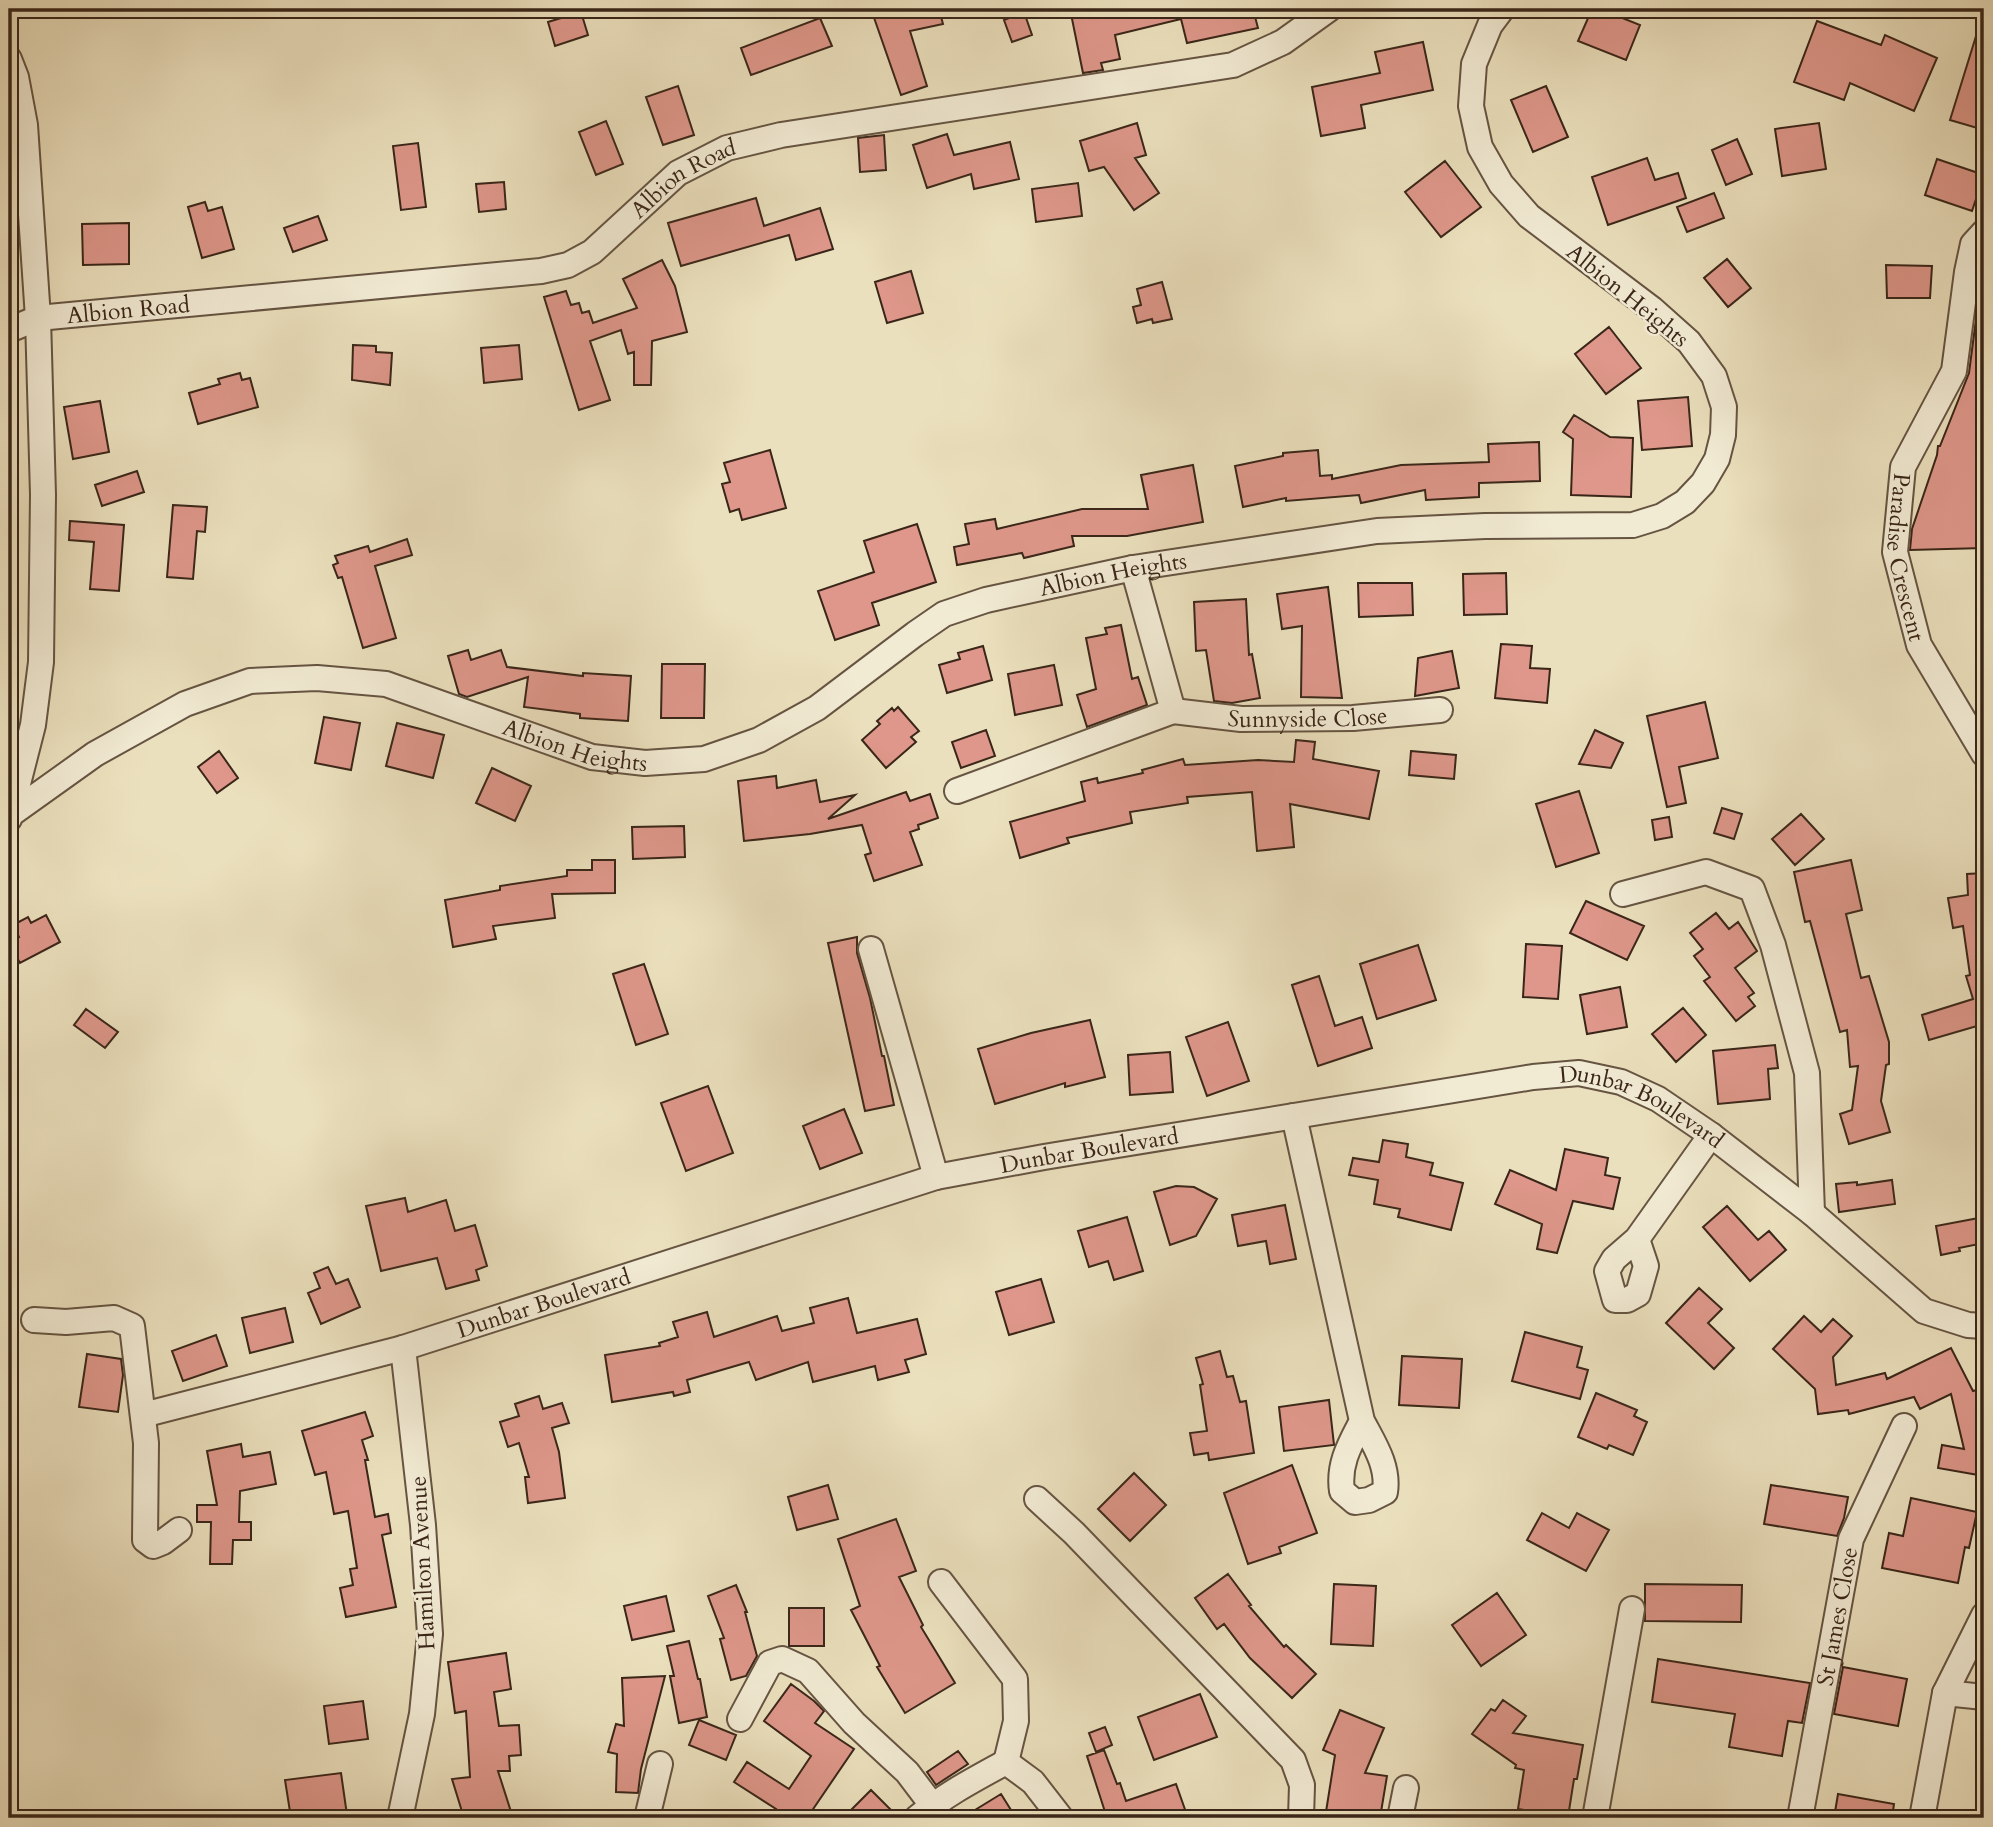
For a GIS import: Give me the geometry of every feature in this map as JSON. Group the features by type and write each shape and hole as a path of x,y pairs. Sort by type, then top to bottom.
{"street":[{"name":"Albion Road","path":"9,330 38,318 541,271 568,265 592,252 678,173 727,148 781,135 1233,65 1283,42 1329,9"},
{"name":"Albion Heights","path":"10,816 95,754 185,704 250,681 317,678 386,684 592,757 645,763 704,759 759,740 817,708 944,614 986,600 1133,568 1377,531 1485,526 1633,525 1662,516 1685,502 1703,483 1717,459 1723,435 1724,407 1714,376 1689,342 1652,309 1529,216 1501,184 1480,147 1471,106 1474,64 1490,25 1502,9"},
{"path":"9,59 16,77 25,125 38,318 43,495 41,662 33,725 10,816"},
{"name":"Paradise Crescent","path":"1984,232 1973,244 1966,271 1954,371 1903,467 1895,552 1919,645 1984,754"},
{"path":"1133,568 1173,711"},
{"name":"Sunnyside Close","path":"957,791 1173,711 1241,719 1353,718 1440,710"},
{"path":"1623,894 1706,872 1752,889 1773,945 1807,1073 1812,1213"},
{"path":"871,949 936,1177"},
{"name":"Dunbar Boulevard","path":"143,1415 403,1348 936,1177 1533,1077 1579,1073 1620,1082 1658,1099 1711,1135 1812,1213 1924,1311 1968,1325 1984,1326"},
{"path":"1293,1116 1362,1421"},
{"path":"1637,1239 1711,1135"},
{"path":"34,1320 66,1322 114,1318 132,1326 146,1443 145,1540 153,1546 179,1530"},
{"name":"Hamilton Avenue","path":"400,1818 422,1714 430,1634 423,1525 403,1348"},
{"name":"St James Close","path":"1800,1818 1851,1539 1904,1426"},
{"path":"1037,1499 1074,1533 1293,1760 1302,1785 1301,1818"},
{"path":"740,1718 770,1663 782,1659 808,1671 854,1723 907,1772 925,1812 1006,1762 1016,1721 1015,1679 942,1582"},
{"path":"1595,1818 1633,1609"},
{"path":"1922,1818 1945,1693 1984,1615"},
{"path":"1945,1693 1984,1697"},
{"path":"1006,1762 1033,1782 1061,1818"},
{"path":"647,1818 660,1764"},
{"path":"1400,1818 1406,1788"}],"building":[{"path":"871,9 939,9 943,24 910,31 927,86 901,95"},
{"path":"1070,9 1253,9 1258,28 1187,43 1181,19 1115,35 1120,59 1101,63 1103,70 1083,73"},
{"path":"1592,9 1600,9 1640,25 1626,60 1578,41"},
{"path":"581,12 588,35 555,46 548,22"},
{"path":"1024,12 1032,35 1012,42 1004,20"},
{"path":"820,18 832,46 751,75 741,48"},
{"path":"1981,20 1984,21 1984,130 1950,120"},
{"path":"1817,21 1881,45 1885,35 1937,58 1914,111 1850,83 1844,100 1794,82"},
{"path":"1423,42 1433,90 1361,105 1365,128 1321,136 1312,87 1380,73 1375,52"},
{"path":"678,86 694,135 663,145 646,97"},
{"path":"1546,86 1568,137 1533,152 1511,100"},
{"path":"606,121 623,164 596,175 579,132"},
{"path":"1137,123 1146,155 1135,158 1159,193 1134,210 1104,167 1089,171 1080,141"},
{"path":"1819,123 1826,169 1782,176 1775,129"},
{"path":"947,134 954,155 1010,142 1019,179 974,189 971,174 927,188 913,145"},
{"path":"884,135 886,170 860,172 858,138"},
{"path":"1737,139 1752,174 1726,185 1712,150"},
{"path":"418,143 426,207 401,210 393,146"},
{"path":"1647,158 1655,180 1678,173 1686,198 1608,225 1592,177"},
{"path":"1937,159 1984,175 1972,211 1925,195"},
{"path":"1445,161 1481,207 1441,237 1405,192"},
{"path":"504,182 506,209 479,212 476,184"},
{"path":"1078,183 1082,216 1036,222 1032,189"},
{"path":"1714,193 1724,218 1687,232 1677,207"},
{"path":"756,198 764,226 820,208 833,249 796,260 789,235 681,266 668,223"},
{"path":"205,202 208,211 222,207 234,249 202,258 188,207"},
{"path":"318,216 327,240 293,252 284,228"},
{"path":"129,223 129,264 83,265 82,224"},
{"path":"1727,259 1751,288 1728,307 1704,278"},
{"path":"662,260 675,286 687,332 652,341 651,385 634,385 634,352 628,354 621,330 590,341 610,400 579,410 544,297 566,291 571,305 579,303 582,313 589,311 593,323 637,308 623,279"},
{"path":"1886,265 1932,266 1930,298 1887,298"},
{"path":"911,271 923,313 887,323 875,282"},
{"path":"1162,282 1172,319 1153,323 1152,319 1137,323 1133,307 1141,305 1137,289"},
{"path":"1978,304 1984,305 1984,548 1910,550 1912,529 1938,446 1969,373"},
{"path":"1609,327 1641,368 1606,394 1575,354"},
{"path":"353,345 376,346 376,352 392,353 390,385 352,380"},
{"path":"519,345 522,379 484,383 481,348"},
{"path":"240,373 242,380 250,378 258,407 198,424 189,393 220,384 218,379"},
{"path":"1688,397 1692,446 1642,450 1638,401"},
{"path":"100,401 109,452 73,459 64,407"},
{"path":"1574,415 1610,437 1633,438 1631,497 1571,495 1573,439 1563,432"},
{"path":"1539,442 1540,481 1479,483 1479,497 1426,500 1425,490 1361,503 1359,495 1286,501 1286,498 1243,507 1235,466 1283,456 1283,453 1318,450 1320,476 1332,475 1332,479 1401,465 1489,462 1488,444"},
{"path":"770,450 786,508 742,520 739,509 730,512 722,484 730,482 724,463"},
{"path":"1193,465 1203,522 1127,536 1072,536 1074,546 1024,558 1022,553 957,565 954,547 969,544 965,524 995,519 997,529 1082,509 1148,509 1141,475"},
{"path":"137,471 144,492 102,506 95,485"},
{"path":"173,505 207,507 205,532 197,531 193,579 167,577"},
{"path":"70,521 124,525 119,591 90,589 94,542 69,540"},
{"path":"917,524 936,582 872,603 879,625 835,640 818,591 874,572 864,541"},
{"path":"407,539 412,555 375,566 396,638 363,648 342,577 338,578 333,565 338,563 335,556 368,546 370,552"},
{"path":"1506,573 1507,614 1464,615 1463,574"},
{"path":"1358,583 1412,583 1413,615 1359,617"},
{"path":"1328,587 1342,698 1301,697 1302,626 1282,629 1277,594"},
{"path":"1246,599 1249,655 1252,654 1260,698 1232,703 1214,701 1206,650 1196,651 1194,602"},
{"path":"1121,625 1132,679 1138,677 1147,705 1087,727 1077,695 1096,689 1086,638 1107,634 1105,628"},
{"path":"1501,644 1532,646 1530,668 1550,669 1547,703 1495,698"},
{"path":"983,646 992,680 947,693 939,665 960,659 958,653"},
{"path":"468,650 471,660 501,650 507,667 583,676 583,673 631,676 628,721 580,718 580,714 524,707 528,677 467,697 459,694 448,656"},
{"path":"1452,651 1459,688 1415,696 1418,658"},
{"path":"662,664 705,664 704,718 661,718"},
{"path":"1054,665 1062,705 1015,715 1008,674"},
{"path":"1705,702 1718,758 1679,767 1686,803 1667,807 1647,716"},
{"path":"898,707 919,731 911,737 916,742 886,768 862,740 880,724 877,721 892,708 894,711"},
{"path":"324,717 360,723 351,770 315,763"},
{"path":"397,723 444,735 433,778 386,766"},
{"path":"986,730 995,756 961,768 952,742"},
{"path":"1595,730 1623,743 1611,768 1579,764"},
{"path":"1296,740 1315,742 1313,759 1379,771 1369,819 1290,804 1294,847 1257,851 1252,792 1187,797 1188,803 1130,812 1132,823 1067,838 1069,843 1020,858 1010,822 1085,801 1081,782 1097,778 1098,783 1143,773 1142,770 1183,759 1185,765 1258,760 1294,762"},
{"path":"219,751 238,778 217,793 198,767"},
{"path":"1411,751 1456,755 1454,779 1409,775"},
{"path":"492,768 531,786 515,821 476,803"},
{"path":"776,776 777,788 816,780 820,802 855,795 828,819 906,792 910,801 930,794 938,818 918,825 919,829 910,832 922,865 874,881 865,855 871,853 862,825 744,841 738,781"},
{"path":"1579,791 1599,853 1556,867 1536,804"},
{"path":"1722,808 1742,814 1734,839 1714,833"},
{"path":"1801,814 1824,839 1795,865 1772,839"},
{"path":"1669,817 1672,837 1655,840 1652,820"},
{"path":"684,826 685,857 633,859 632,827"},
{"path":"592,860 615,860 615,893 552,894 555,918 493,926 496,939 453,947 445,900 500,890 500,886 567,876 567,870 592,870"},
{"path":"1851,860 1862,910 1846,914 1861,978 1869,976 1889,1042 1889,1064 1886,1065 1881,1101 1890,1132 1849,1144 1840,1114 1852,1110 1858,1066 1850,1067 1847,1030 1840,1032 1810,921 1805,922 1794,872"},
{"path":"1984,873 1984,1024 1929,1040 1922,1015 1973,999 1966,976 1970,975 1963,926 1953,928 1948,898 1968,895 1967,874"},
{"path":"1586,901 1644,926 1627,960 1570,933"},
{"path":"1716,913 1729,929 1738,922 1757,951 1735,968 1754,993 1748,997 1755,1006 1736,1021 1704,981 1710,977 1694,956 1703,949 1690,933"},
{"path":"46,915 60,942 20,963 9,943 19,937 13,925 28,917 31,923"},
{"path":"857,937 857,953 894,1105 865,1111 828,943"},
{"path":"1526,944 1562,946 1558,999 1523,997"},
{"path":"1418,945 1436,1000 1377,1019 1360,964"},
{"path":"644,964 668,1034 636,1045 613,974"},
{"path":"1319,976 1335,1026 1362,1017 1372,1048 1318,1066 1292,985"},
{"path":"1620,987 1627,1027 1587,1034 1580,995"},
{"path":"1683,1008 1706,1035 1676,1062 1652,1034"},
{"path":"86,1009 118,1032 105,1048 74,1025"},
{"path":"1090,1020 1105,1077 1065,1087 1065,1083 995,1104 978,1049 1031,1033"},
{"path":"1228,1022 1249,1081 1207,1096 1186,1037"},
{"path":"1775,1045 1778,1068 1768,1069 1770,1099 1718,1104 1713,1051"},
{"path":"1170,1052 1173,1092 1130,1095 1128,1055"},
{"path":"708,1086 733,1153 686,1171 661,1103"},
{"path":"844,1109 862,1153 820,1169 803,1126"},
{"path":"1383,1140 1408,1144 1406,1157 1433,1163 1430,1175 1463,1183 1451,1230 1398,1217 1400,1209 1374,1204 1378,1180 1349,1175 1353,1158 1379,1162"},
{"path":"1565,1149 1608,1158 1605,1175 1620,1178 1613,1209 1573,1201 1557,1253 1537,1249 1542,1224 1495,1204 1510,1170 1556,1190"},
{"path":"1892,1180 1895,1204 1839,1212 1836,1184 1857,1182 1857,1185"},
{"path":"1176,1186 1194,1187 1217,1199 1196,1236 1170,1245 1154,1192"},
{"path":"405,1198 408,1212 446,1200 455,1231 475,1225 487,1266 476,1270 479,1280 446,1289 437,1258 381,1271 366,1206"},
{"path":"1285,1205 1296,1259 1270,1264 1266,1241 1238,1246 1232,1215"},
{"path":"1727,1206 1758,1240 1769,1231 1786,1250 1750,1281 1703,1227"},
{"path":"1127,1217 1143,1271 1114,1280 1108,1261 1089,1267 1078,1231"},
{"path":"1984,1217 1984,1243 1941,1255 1936,1226"},
{"path":"328,1267 336,1284 348,1279 360,1307 321,1324 308,1293 320,1288 314,1273"},
{"path":"1041,1279 1054,1322 1009,1335 996,1292"},
{"path":"1699,1288 1722,1309 1708,1323 1734,1348 1714,1369 1666,1323"},
{"path":"848,1298 857,1333 917,1319 926,1354 905,1360 909,1372 878,1380 875,1366 813,1382 808,1362 756,1380 749,1362 687,1380 690,1392 674,1396 673,1392 612,1402 605,1355 660,1346 659,1343 678,1337 673,1322 707,1312 714,1337 777,1316 782,1331 814,1323 810,1308"},
{"path":"285,1308 293,1342 250,1353 242,1318"},
{"path":"1804,1316 1821,1332 1833,1319 1852,1336 1833,1357 1836,1385 1885,1373 1887,1379 1951,1348 1973,1391 1984,1388 1984,1476 1938,1468 1942,1445 1964,1449 1951,1394 1920,1409 1914,1397 1849,1414 1848,1410 1818,1414 1815,1389 1773,1349"},
{"path":"1525,1332 1582,1347 1577,1367 1588,1370 1580,1399 1512,1381"},
{"path":"216,1335 227,1366 183,1381 172,1351"},
{"path":"1220,1351 1227,1377 1233,1376 1240,1402 1246,1401 1254,1453 1209,1460 1208,1453 1194,1455 1190,1433 1207,1431 1200,1385 1203,1384 1196,1358"},
{"path":"87,1354 121,1359 123,1375 118,1412 79,1407"},
{"path":"1402,1356 1462,1359 1459,1408 1399,1405"},
{"path":"1596,1393 1637,1410 1634,1416 1647,1422 1633,1455 1609,1445 1607,1449 1578,1437"},
{"path":"539,1396 543,1409 562,1403 569,1423 552,1428 559,1452 565,1498 528,1503 525,1477 529,1477 519,1443 508,1447 500,1422 519,1416 515,1404"},
{"path":"1329,1400 1334,1445 1284,1451 1279,1407"},
{"path":"365,1412 373,1436 362,1440 368,1460 365,1460 375,1517 388,1514 391,1533 382,1535 396,1607 346,1617 340,1588 353,1585 350,1569 357,1568 348,1511 334,1514 326,1472 315,1475 302,1431"},
{"path":"241,1444 243,1457 270,1452 276,1484 240,1491 239,1522 251,1522 251,1540 233,1540 232,1564 210,1564 211,1522 197,1522 197,1505 217,1505 207,1451"},
{"path":"1292,1465 1317,1533 1279,1547 1281,1553 1248,1564 1224,1493"},
{"path":"1134,1473 1166,1505 1130,1541 1098,1509"},
{"path":"828,1485 838,1519 797,1530 788,1497"},
{"path":"1771,1485 1848,1497 1837,1536 1764,1524"},
{"path":"1911,1498 1977,1512 1969,1548 1965,1547 1958,1583 1882,1568 1889,1533 1903,1536"},
{"path":"1542,1513 1569,1528 1577,1513 1609,1530 1586,1571 1527,1540"},
{"path":"896,1519 916,1571 899,1577 923,1625 921,1627 955,1683 905,1713 877,1667 880,1666 851,1610 860,1606 838,1539"},
{"path":"1228,1574 1251,1605 1249,1606 1284,1647 1286,1645 1316,1674 1292,1698 1250,1658 1224,1624 1217,1629 1195,1598"},
{"path":"1334,1584 1376,1586 1373,1646 1331,1644"},
{"path":"1645,1584 1742,1585 1741,1622 1645,1621"},
{"path":"736,1585 747,1612 757,1656 746,1676 731,1680 720,1639 724,1638 708,1596"},
{"path":"1497,1593 1526,1635 1481,1666 1452,1625"},
{"path":"666,1596 674,1631 632,1640 624,1606"},
{"path":"789,1608 824,1608 824,1646 789,1646"},
{"path":"689,1641 707,1717 679,1723 670,1676 674,1676 667,1646"},
{"path":"506,1653 511,1689 494,1692 499,1726 519,1725 521,1755 509,1756 510,1771 498,1771 513,1818 464,1818 452,1779 470,1777 466,1711 455,1713 448,1662"},
{"path":"1658,1659 1810,1683 1802,1723 1788,1721 1782,1756 1729,1747 1735,1714 1652,1702"},
{"path":"1843,1667 1907,1679 1898,1726 1834,1714"},
{"path":"665,1676 641,1769 638,1793 616,1792 617,1754 608,1752 616,1724 624,1726 622,1678"},
{"path":"791,1684 824,1711 815,1723 854,1749 807,1818 769,1818 776,1809 734,1782 747,1762 789,1789 811,1756 764,1721"},
{"path":"1200,1694 1217,1737 1154,1760 1138,1717"},
{"path":"1503,1700 1526,1716 1513,1733 1583,1745 1568,1817 1518,1809 1524,1770 1515,1768 1516,1765 1472,1734 1491,1709 1495,1711"},
{"path":"363,1701 368,1739 329,1744 324,1706"},
{"path":"1340,1710 1384,1728 1365,1773 1387,1776 1380,1818 1347,1812 1347,1818 1325,1818 1335,1755 1323,1750"},
{"path":"699,1720 736,1735 726,1760 689,1745"},
{"path":"1105,1727 1112,1745 1096,1752 1089,1733"},
{"path":"1104,1750 1126,1801 1176,1784 1188,1818 1107,1818 1087,1756"},
{"path":"958,1751 968,1764 936,1785 927,1772"},
{"path":"341,1773 347,1815 291,1818 285,1780"},
{"path":"871,1790 899,1818 843,1818"},
{"path":"1001,1794 1016,1818 962,1818"},
{"path":"1838,1794 1894,1804 1892,1818 1834,1818"}]}
